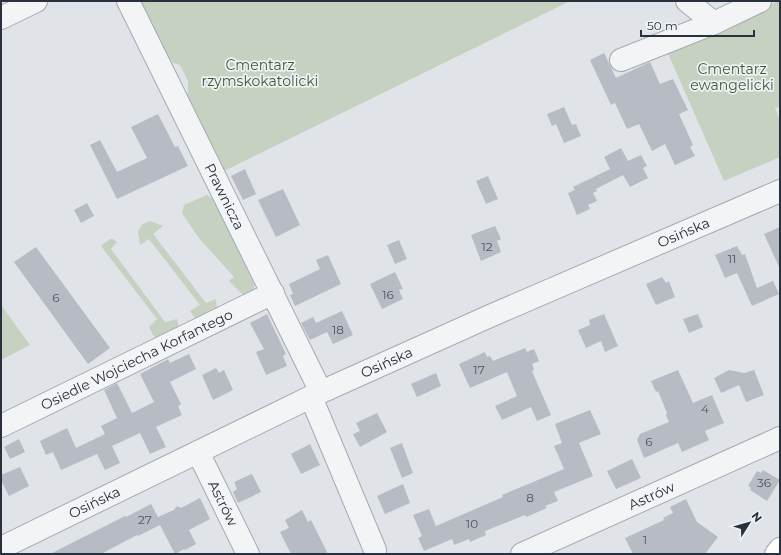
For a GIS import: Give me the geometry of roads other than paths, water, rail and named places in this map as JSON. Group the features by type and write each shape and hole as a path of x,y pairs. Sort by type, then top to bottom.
{"main road":[{"path":"776,554 780,549"}],"street":[{"path":"1,18 36,1"},
{"name":"Prawnicza","path":"128,1 273,294 316,395 375,550"},
{"path":"687,1 714,23"},
{"path":"621,60 714,23 760,1"},
{"name":"Osińska","path":"1,548 316,395 490,316 780,191"},
{"name":"Osiedle Wojciecha Korfantego","path":"1,426 273,294"},
{"name":"Astrów","path":"522,554 780,438"},
{"name":"Astrów","path":"198,452 248,554"}],"park label":[{"name":"Cmentarz rzymskokatolicki","path":"260,74"},
{"name":"Cmentarz ewangelicki","path":"732,78"}]}
